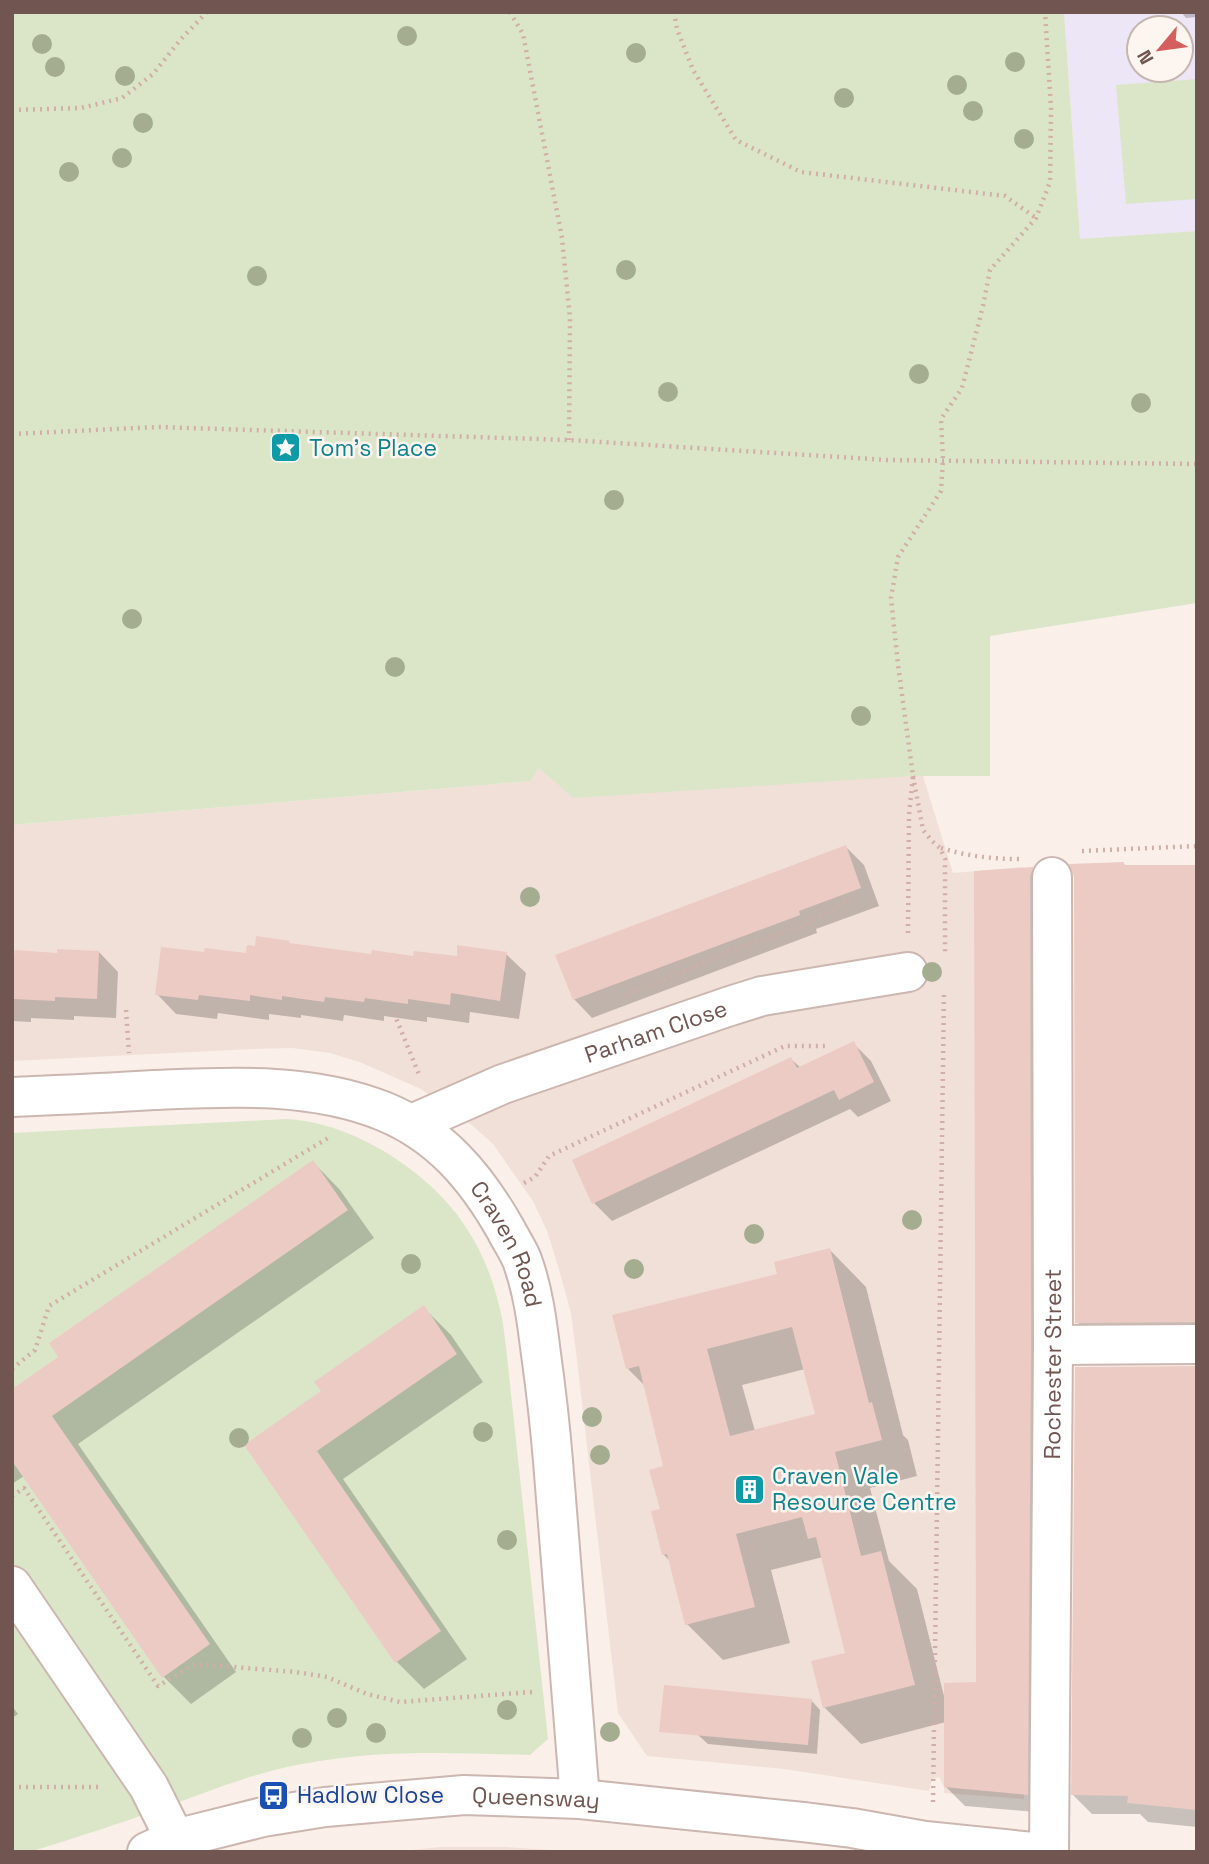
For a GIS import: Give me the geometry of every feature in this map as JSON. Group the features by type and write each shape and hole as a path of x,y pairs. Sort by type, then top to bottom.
{"street":[{"name":"Rochester Street","path":"1049,1852 1053,1345 1052,877"},
{"name":"Parham Close","path":"412,1124 515,1080 762,996 908,972"},
{"name":"Craven Road","path":"12,1097 241,1086 294,1090 348,1100 381,1110 412,1124 434,1139 478,1186 521,1257 536,1313 548,1405 580,1799"},
{"path":"1053,1345 1197,1344"},
{"path":"12,1586 149,1787 161,1845"},
{"name":"Queensway","path":"161,1845 263,1817 324,1807 464,1795 580,1799 803,1837 852,1828 925,1841 1033,1852"}],"path":[{"path":"12,110 81,108 122,98 153,74 181,38 207,12"},
{"path":"510,12 523,34 562,237 570,318 569,440"},
{"path":"674,12 677,29 693,70 736,140 801,172 1004,196 1036,218"},
{"path":"945,955 945,859 940,848 923,830 913,776 891,598 898,557 941,491 941,419 962,388 990,270 1036,218 1050,182 1052,145 1045,12"},
{"path":"12,434 158,426 569,440 887,460 1197,464"},
{"path":"908,972 909,815 913,776"},
{"path":"925,1841 934,1799 944,983"},
{"path":"126,1010 129,1061"},
{"path":"394,1013 423,1086"},
{"path":"513,1188 535,1177 550,1156 785,1046 828,1046"},
{"path":"12,1369 35,1350 48,1306 336,1134 348,1100"},
{"path":"12,1496 24,1488 158,1686 195,1664 327,1677 367,1694 400,1702 538,1692"},
{"path":"12,1787 149,1787"}],"shaded area":[{"path":"1064,12 1197,12 1197,231 1080,240"},
{"path":"539,768 923,776 953,873 1023,867 1024,1799 944,1793 939,1777 932,1779 929,1791 784,1769 647,1756 618,1713 571,1313 547,1231 533,1201 493,1144 473,1126 421,1089 362,1063 330,1053 292,1048 252,1049 12,1061 12,825 531,781"},
{"path":"439,1847 505,1847 584,1852 393,1852"}],"green space":[{"path":"12,12 1064,12 1080,239 1197,231 1197,603 990,636 990,776 913,776 573,798 539,768 531,781 12,825"},
{"path":"1195,79 1197,199 1126,204 1116,85 1195,84"},
{"path":"286,1119 313,1122 351,1134 387,1153 427,1183 444,1200 459,1217 483,1257 492,1280 503,1326 548,1739 530,1755 391,1754 288,1767 228,1784 121,1823 30,1852 12,1852 12,1133"}],"building":[{"path":"846,845 861,888 799,911 800,915 573,1000 555,955"},
{"path":"1124,862 1124,865 1197,865 1197,1322 1075,1323 1074,877 1069,864"},
{"path":"1033,867 1030,877 1028,1795 944,1787 944,1683 976,1682 974,871"},
{"path":"256,936 371,954 372,950 413,956 414,951 457,956 457,945 507,952 500,1001 451,993 450,1005 408,999 408,1004 365,998 364,1002 325,997 324,1002 250,995 250,1001 199,995 198,1000 155,995 161,947 204,952 205,948 246,953 247,945 255,946"},
{"path":"57,949 99,951 97,999 12,999 12,954 14,955 15,950 57,953"},
{"path":"854,1041 874,1082 839,1100 834,1090 592,1204 572,1160 791,1057 797,1068"},
{"path":"313,1160 348,1210 52,1416 210,1644 162,1678 12,1461 12,1389 58,1357 49,1343"},
{"name":"Craven Vale Resource Centre","path":"830,1248 869,1403 872,1402 882,1440 835,1452 861,1556 881,1551 915,1685 823,1708 811,1661 845,1653 816,1537 808,1539 802,1517 736,1534 755,1607 685,1625 667,1554 662,1555 651,1511 660,1509 649,1470 663,1466 639,1366 626,1369 612,1315 777,1274 774,1262","holes":["792,1327 815,1414 730,1436 707,1349"]},
{"path":"424,1305 457,1354 317,1451 441,1631 395,1663 244,1445 321,1391 314,1382"},
{"path":"1197,1366 1197,1810 1127,1803 1128,1796 1071,1795 1075,1367"},
{"path":"664,1685 812,1699 808,1745 659,1732"}],"place":[{"name":"Tom's Place","path":"286,448"},
{"name":"Craven Vale Resource Centre","path":"749,1489"},
{"name":"Hadlow Close","path":"274,1795"}]}
